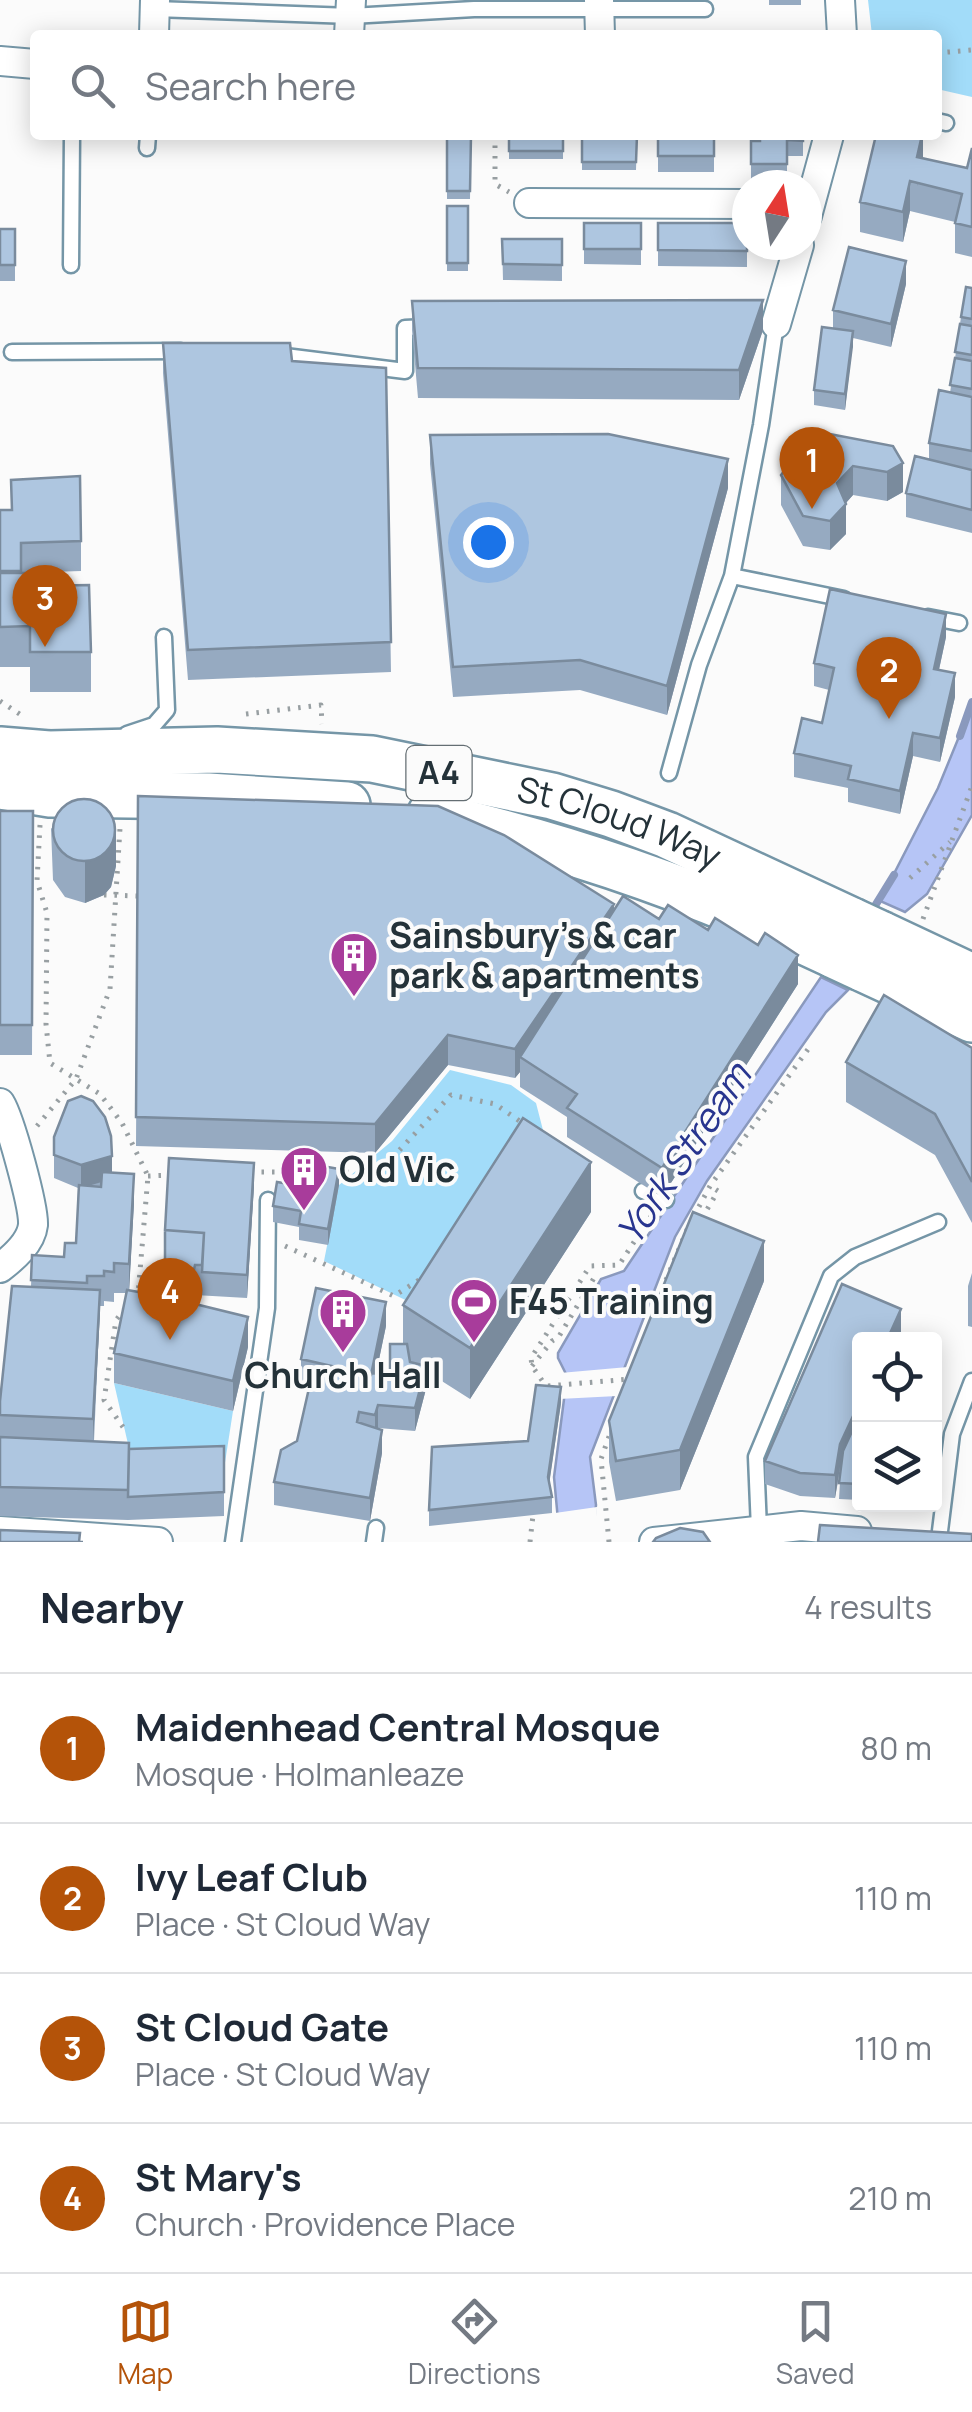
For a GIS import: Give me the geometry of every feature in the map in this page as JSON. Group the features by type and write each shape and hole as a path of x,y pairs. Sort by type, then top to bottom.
{"main road":[{"name":"St Cloud Way","path":"0,750 49,754 217,750 372,759 552,796 667,834 869,942 972,1019"},
{"name":"St Cloud Way","path":"0,786 50,794 208,796 402,808 517,834 785,932 869,942 972,977"}],"street":[{"path":"840,0 842,30"},
{"path":"0,61 30,64"},
{"path":"819,170 828,140"},
{"path":"529,203 732,204"},
{"path":"767,324 793,260"},
{"path":"0,1103 18,1149 33,1226 20,1252 0,1268"},
{"path":"654,1542 801,1526 880,1533"},
{"path":"0,1531 158,1542"}],"lane":[{"path":"155,15 351,17 474,9 578,8 600,15 706,9"},
{"path":"71,265 72,140"},
{"path":"670,772 699,665 732,576 761,426 767,324"},
{"path":"256,353 404,371 405,328 443,327"},
{"path":"12,352 200,351"},
{"path":"732,576 864,604"},
{"path":"921,616 959,624"},
{"path":"49,754 129,734 164,718 168,699 164,637"},
{"path":"643,1190 662,1198"},
{"path":"233,1542 260,1371 266,1308 268,1200"},
{"path":"746,1534 756,1458 831,1276 854,1257 938,1222"},
{"path":"941,1539 952,1434 972,1381"}],"path":[{"path":"942,53 972,50"},
{"path":"495,140 495,184 529,203"},
{"path":"244,714 321,706"},
{"path":"869,942 952,840 972,786"},
{"path":"18,1149 76,1079 110,989 122,794"},
{"path":"40,823 38,881 46,914 50,1063 100,1094 122,1123 148,1176 141,1292 116,1320 104,1400 124,1426"},
{"path":"910,878 952,840"},
{"path":"109,859 110,881 116,889"},
{"path":"92,896 139,896"},
{"path":"663,1288 680,1240 710,1186 810,1045"},
{"path":"239,1172 378,1173 451,1095 495,1104 536,1132"},
{"path":"515,1138 522,1123"},
{"path":"148,1176 184,1175"},
{"path":"702,1218 718,1191 710,1186"},
{"path":"548,1402 548,1386 530,1358 590,1266 619,1265 662,1198"},
{"path":"267,1238 394,1296 426,1276"},
{"path":"532,1366 552,1340 558,1338 594,1278"},
{"path":"625,1395 627,1380 634,1370"},
{"path":"548,1386 642,1378"},
{"path":"609,1542 601,1459 613,1427"},
{"path":"530,1542 533,1515"}],"shaded area":[{"path":"868,0 972,0 972,97 942,90 942,30 871,30"},
{"path":"972,705 972,815 927,894 905,912 880,901 938,788"},
{"name":"York Stream","path":"821,977 848,990 826,1012 707,1181 675,1237 590,1457 596,1505 592,1542 560,1542 554,1477 567,1376 558,1353 601,1279 624,1271"},
{"path":"450,1070 511,1085 536,1103 544,1134 420,1307 324,1261 339,1185 392,1141"},
{"path":"114,1383 233,1411 224,1469 129,1472 128,1444"}],"pier":[{"path":"628,1367 617,1396 559,1399 560,1373"},
{"path":"597,1507 596,1542 555,1542 555,1513"}],"building":[{"path":"447,140 471,140 470,191 447,191"},
{"path":"509,140 563,140 563,151 509,151"},
{"path":"582,140 637,140 636,162 582,162"},
{"path":"658,140 714,140 714,156 658,156"},
{"path":"787,140 787,164 751,164 751,141"},
{"path":"875,140 921,140 917,157 967,168 972,148 972,227 955,223 962,194 910,181 903,212 860,202"},
{"path":"447,206 468,206 468,263 447,263"},
{"path":"584,223 641,223 641,249 584,249"},
{"path":"658,223 732,223 732,251 658,250"},
{"path":"0,229 15,229 15,265 0,265"},
{"path":"502,239 562,239 562,265 503,264"},
{"path":"849,247 906,261 891,324 833,310"},
{"path":"966,287 972,288 972,319 961,317"},
{"path":"763,300 739,370 418,368 412,301"},
{"path":"960,324 972,326 972,355 955,352"},
{"path":"822,327 853,331 845,394 814,390"},
{"path":"163,343 290,343 292,361 386,368 391,642 188,650"},
{"path":"955,358 972,361 972,389 950,385"},
{"path":"939,390 972,397 972,451 929,443"},
{"path":"814,431 893,446 903,463 887,472 853,466 837,483 846,504 830,521 803,516 781,475"},
{"path":"608,434 728,459 667,686 580,660 453,667 430,435"},
{"path":"915,456 972,470 972,510 906,493"},
{"path":"80,476 81,541 21,543 21,571 0,571 0,510 12,510 11,480"},
{"path":"0,573 31,573 31,586 89,585 91,652 30,652 30,626 0,627"},
{"path":"830,589 946,614 934,669 955,673 940,738 913,733 900,791 848,779 851,766 794,753 802,718 822,723 834,668 814,663"},
{"name":"Sainsbury's & car park & apartments","path":"138,796 438,806 504,835 614,904 515,1049 448,1035 375,1124 136,1117"},
{"path":"84,799 106,808 115,830 106,852 84,861 62,852 53,830 62,808"},
{"path":"0,811 33,811 32,1025 0,1025"},
{"path":"623,896 659,919 668,905 708,930 715,918 758,945 765,933 798,955 662,1168 567,1108 577,1094 520,1057"},
{"path":"884,995 972,1048 972,1182 935,1114 846,1062"},
{"path":"81,1096 93,1101 105,1117 112,1156 81,1165 54,1155 54,1137 68,1101"},
{"path":"523,1118 591,1162 470,1348 403,1305"},
{"path":"169,1158 254,1163 247,1275 202,1272 204,1233 165,1230"},
{"path":"317,1165 339,1169 328,1229 299,1224 301,1211 273,1206 277,1182 313,1188"},
{"path":"102,1172 134,1174 129,1264 114,1263 114,1272 87,1276 87,1283 31,1280 32,1255 64,1257 65,1243 76,1243 79,1185 101,1187"},
{"path":"693,1212 764,1241 680,1450 616,1461 609,1421"},
{"path":"165,1230 204,1233 202,1265 195,1265 187,1302 248,1317 233,1381 114,1353 127,1290 156,1295 165,1261"},
{"path":"842,1284 901,1309 891,1332 852,1332 852,1418 840,1444 835,1475 800,1473 765,1461"},
{"path":"12,1286 100,1290 93,1419 0,1415"},
{"name":"Church Hall","path":"316,1288 386,1302 371,1375 301,1359"},
{"path":"390,1344 407,1344 410,1362 426,1366 415,1408 378,1405 375,1415 359,1412 357,1422 382,1430 370,1498 274,1482 281,1450 297,1441 312,1375 390,1373"},
{"path":"536,1385 561,1387 548,1477 552,1497 429,1510 432,1447 528,1441"},
{"path":"852,1431 852,1484 839,1483 843,1451"},
{"path":"0,1437 129,1443 128,1490 0,1487"},
{"path":"224,1446 224,1492 128,1497 129,1449"},
{"path":"820,1525 972,1534 972,1542 818,1542"},
{"path":"680,1528 703,1532 710,1542 653,1542"},
{"path":"0,1530 80,1533 79,1542 0,1542"}],"waterway":[{"name":"York Stream","path":"960,736 972,702"},
{"name":"York Stream","path":"870,914 894,875"}],"place":[{"name":"Maidenhead Central Mosque","path":"812,509"},
{"name":"St Cloud Gate","path":"45,647"},
{"name":"Ivy Leaf Club","path":"889,719"},
{"name":"Sainsbury's & car park & apartments","path":"354,998"},
{"name":"Old Vic","path":"304,1212"},
{"name":"St Mary's","path":"170,1340"},
{"name":"F45 Training","path":"474,1344"},
{"name":"Church Hall","path":"343,1354"}]}
